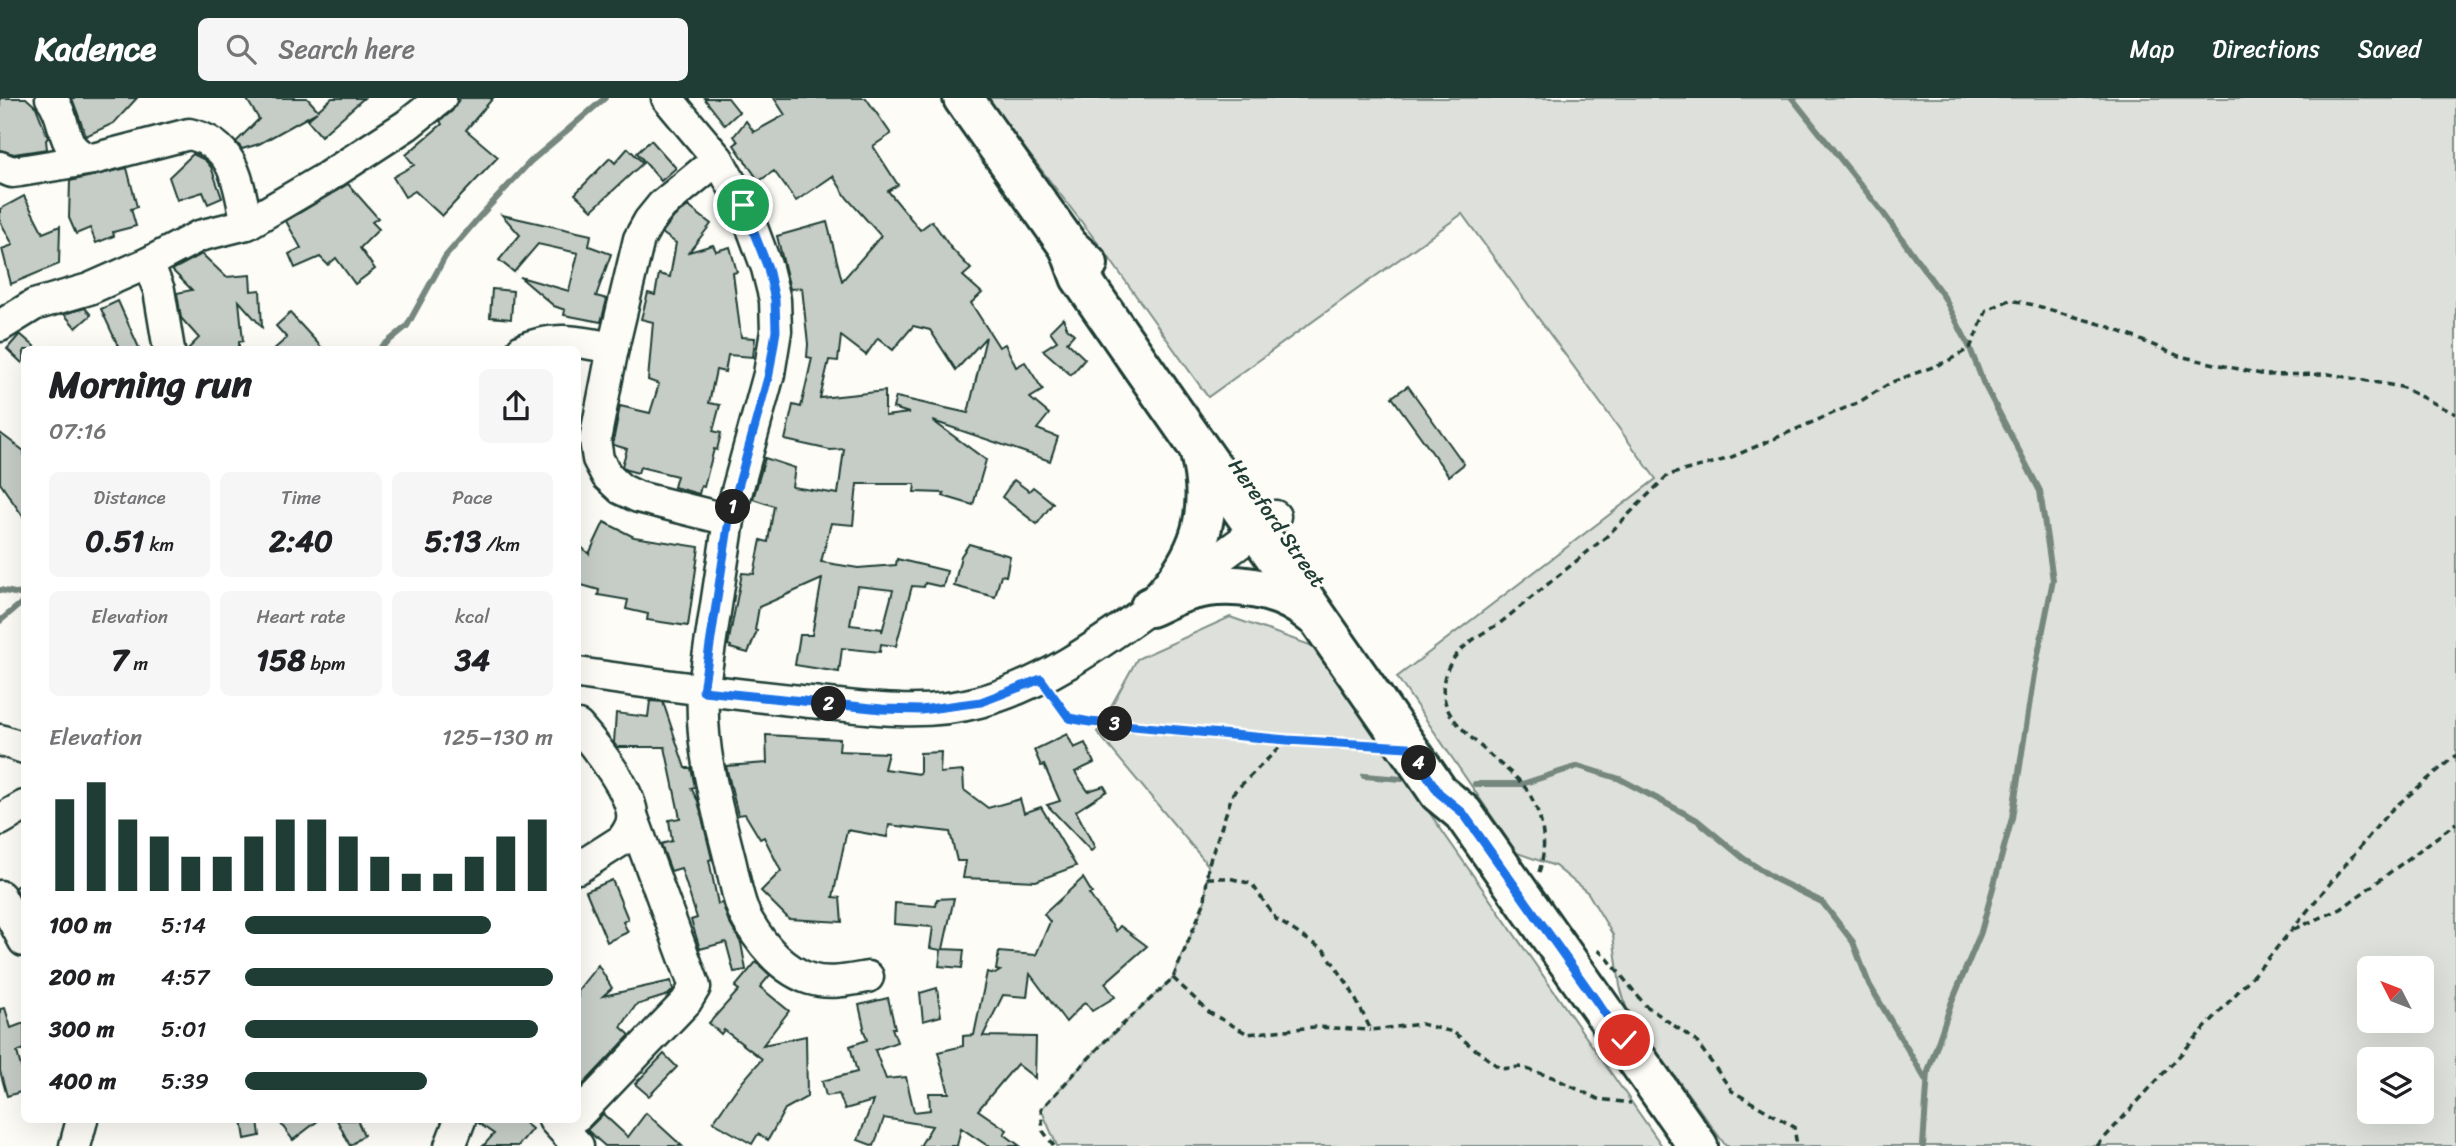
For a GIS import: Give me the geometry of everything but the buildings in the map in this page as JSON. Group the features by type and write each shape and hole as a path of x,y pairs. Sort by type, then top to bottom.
{"main road":[{"name":"Hereford Street","path":"963,98 1069,247 1092,268 1265,523 1453,782 1463,813"},
{"name":"Hereford Street","path":"1069,247 1080,277 1198,444 1265,523 1323,623 1439,793 1463,813 1698,1146"},
{"path":"1154,604 1178,580 1193,556 1201,536 1206,489 1198,444"},
{"path":"1154,604 1185,592 1213,586 1241,587 1266,590 1286,597 1307,609 1323,623"}],"street":[{"path":"51,98 58,109 68,143 82,157 93,159"},
{"path":"0,326 34,305 89,289 148,263 199,236 247,224 327,177 407,125 441,98"},
{"path":"667,98 719,159 743,205 768,268 775,300 776,321 769,374 729,520 703,691 702,716 709,777 747,920 767,950 789,968 810,979 833,982 868,977"},
{"path":"0,167 12,172 93,159 189,134 202,137 226,156 234,167 247,224"},
{"path":"719,159 662,205 639,239 595,440 598,459 607,476 621,489 638,497 729,520"},
{"path":"148,263 159,290 168,346"},
{"path":"530,346 537,342 564,340 613,348"},
{"path":"581,673 703,691 882,709 921,710 981,702 1041,679 1086,653 1265,523"},
{"path":"581,730 602,754 621,785 695,987 685,1002 581,1113"},
{"path":"0,740 21,747"},
{"path":"0,820 21,808"},
{"path":"581,866 622,840 633,818"},
{"path":"0,896 21,935"},
{"path":"75,1146 81,1123"},
{"path":"450,1146 459,1123"}],"path":[{"path":"1528,904 1545,857 1543,827 1530,794 1512,773 1490,755 1448,712 1442,687 1446,666 1480,634 1509,616 1607,536 1668,475 1727,459 1859,402 1892,382 1945,362 1970,348 1987,310 2010,300 2107,326 2179,356 2265,375 2329,374 2401,387 2456,414"},
{"path":"1041,679 1069,718 1090,722 1287,740 1408,747"},
{"path":"1054,1146 1043,1131 1041,1109 1103,1043 1173,978 1205,901 1208,866 1233,793 1287,740"},
{"path":"2097,1146 2293,929 2388,813 2456,755"},
{"path":"2293,929 2340,909 2456,823"},
{"path":"1207,878 1229,878 1252,884 1276,919 1325,951 1349,986 1371,1030"},
{"path":"1590,943 1608,959 1645,1005 1696,1041 1732,1091 1794,1126 1797,1146"},
{"path":"1173,978 1210,1013 1248,1034 1314,1027 1371,1030 1421,1024 1453,1032 1501,1069 1520,1067 1531,1070 1598,1099 1672,1108"}],"shaded area":[{"path":"986,98 2456,98 2456,1146 1726,1146 1627,1010 1620,986 1613,935 1588,893 1555,866 1517,853 1397,677 1656,479 1462,214 1208,397 1107,255"},
{"path":"1230,617 1313,646 1662,1146 1057,1146 1041,1109 1103,1043 1173,978 1205,901 1208,865 1097,732 1137,659"}],"waterway":[{"path":"383,346 407,326 445,257 481,215 530,162 605,98"},
{"path":"1792,98 1884,214 1944,297 1970,348 1983,382 2040,491 2053,580 2034,674 2012,818 1981,932 1951,1004 1928,1072 1923,1146"},
{"path":"0,590 21,594"},
{"path":"0,621 21,604"},
{"path":"1475,784 1522,784 1578,766 1620,779 1697,820 1743,858 1775,879 1822,902 1853,942 1869,984 1927,1082"},
{"path":"1364,776 1402,779"}],"route":[{"path":"743,205 768,268 775,300 776,331 769,374 729,520 703,691 882,709 921,710 981,702 1041,679 1069,718 1090,722 1287,740 1408,747 1439,793 1463,813 1624,1040"}]}
